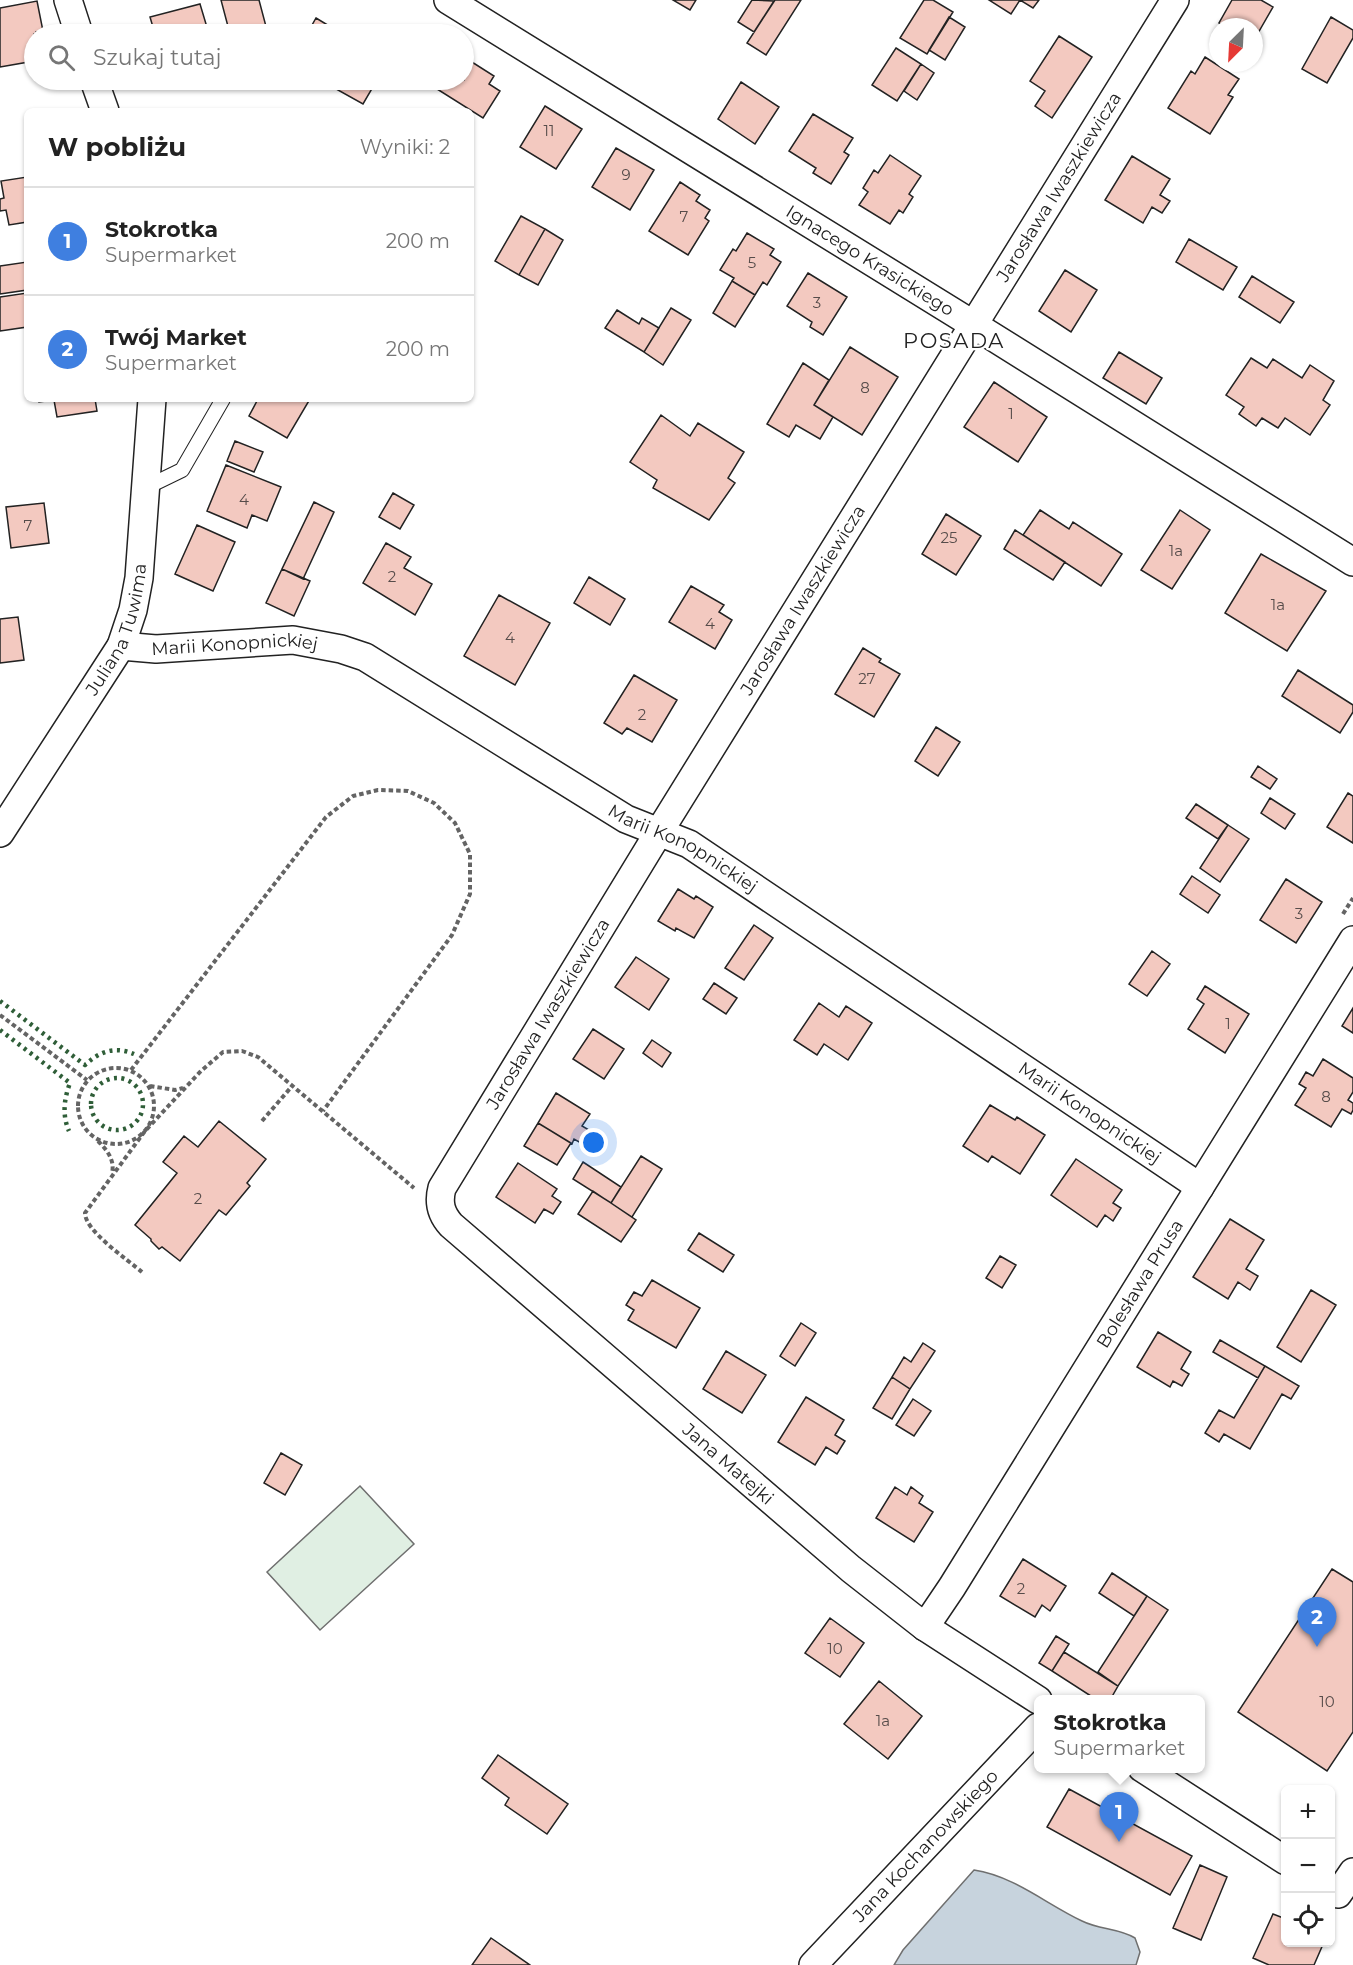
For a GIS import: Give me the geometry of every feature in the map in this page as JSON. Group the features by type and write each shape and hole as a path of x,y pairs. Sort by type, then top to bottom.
{"street":[{"name":"Ignacego Krasickiego","path":"448,0 1353,562"},
{"name":"Jarosława Iwaszkiewicza","path":"441,1208 442,1188 659,832 1175,0"},
{"path":"70,1 76,24"},
{"path":"98,90 104,108"},
{"name":"Juliana Tuwima","path":"0,833 121,646 133,610 139,578 152,402"},
{"name":"Marii Konopnickiej","path":"121,646 156,649 293,640 365,657 626,819 689,844 1200,1187"},
{"name":"Bolesława Prusa","path":"925,1627 1353,940"},
{"name":"Jana Matejki","path":"441,1208 445,1218 460,1233 850,1569 925,1627 1034,1697"},
{"name":"Jana Kochanowskiego","path":"813,1965 1034,1731"},
{"path":"1150,1773 1281,1858"},
{"path":"1340,1896 1353,1872"}],"lane":[{"path":"147,488 182,470 221,402"}],"path":[{"path":"131,1070 326,817 353,796 378,790 408,791 434,803 455,823 470,854 471,894 452,935 323,1111"},
{"path":"0,1016 87,1080"},
{"path":"96,1139 122,1144 135,1140 184,1088 223,1052 242,1051 258,1057 441,1208"},
{"path":"111,1177 113,1166 108,1150 86,1130 79,1111 80,1092 87,1080 97,1072 120,1067 131,1070 150,1086 155,1109 152,1121 111,1177 89,1205 85,1213 85,1220 97,1234 142,1272"},
{"path":"262,1121 293,1085"},
{"path":"150,1086 175,1090 184,1088"}],"green space":[{"path":"360,1486 414,1544 320,1630 267,1572"}],"shaded area":[{"path":"974,1870 989,1873 1016,1884 1089,1924 1122,1932 1135,1938 1140,1952 1136,1965 894,1965 903,1950"}],"building":[{"path":"221,0 259,0 265,24 227,24"},
{"path":"673,0 696,0 690,10"},
{"path":"752,0 774,1 754,32 738,22"},
{"path":"775,0 801,0 766,55 747,43"},
{"path":"924,0 933,0 953,12 927,54 900,38"},
{"path":"989,0 1020,0 1011,14"},
{"path":"1020,0 1039,0 1033,8"},
{"path":"1232,0 1261,0 1273,7 1263,24 1263,18 1222,18"},
{"path":"37,1 42,24 24,24 24,63 0,67 0,8"},
{"path":"200,4 206,24 152,24 150,17"},
{"path":"949,17 965,27 945,60 929,50"},
{"path":"1331,17 1353,30 1353,38 1327,83 1302,69"},
{"path":"316,18 326,24 313,24"},
{"path":"1059,36 1092,57 1052,118 1035,106 1045,91 1030,81"},
{"path":"896,48 921,64 897,101 872,85"},
{"path":"1205,57 1209,60 1209,72 1228,72 1239,79 1228,95 1233,97 1210,134 1168,108 1191,71 1195,74"},
{"path":"474,63 494,76 489,84 500,91 483,118 474,112 474,108 467,108 439,90 474,90"},
{"path":"921,64 934,73 917,100 904,91"},
{"path":"741,82 779,107 755,144 718,119"},
{"path":"338,90 371,90 363,104"},
{"path":"545,106 582,129 556,169 520,147"},
{"path":"813,114 853,138 844,152 849,155 831,184 813,173 816,168 789,151"},
{"path":"616,148 654,170 630,210 592,187"},
{"path":"890,155 921,176 909,194 913,197 903,213 899,210 890,224 859,205 868,192 863,188 874,170 878,173"},
{"path":"1132,156 1170,179 1160,195 1170,201 1162,213 1152,207 1143,223 1105,200"},
{"path":"24,177 24,222 9,225 6,210 0,211 0,199 4,198 1,181"},
{"path":"680,182 700,195 696,201 710,210 705,218 709,221 688,255 649,231"},
{"path":"521,216 545,229 519,275 495,261"},
{"path":"545,229 563,240 538,285 519,275"},
{"path":"747,233 774,249 770,255 781,262 767,285 763,282 755,295 732,281 734,278 720,270 733,249 736,251"},
{"path":"1189,239 1237,267 1223,290 1176,262"},
{"path":"24,262 24,290 0,294 0,266"},
{"path":"1065,270 1097,290 1071,332 1039,311"},
{"path":"808,273 847,297 823,335 810,327 812,322 787,306"},
{"path":"1252,276 1294,302 1280,323 1239,297"},
{"path":"732,281 755,295 735,327 713,313"},
{"path":"24,293 24,327 0,331 0,297"},
{"path":"671,308 691,320 663,365 644,352"},
{"path":"617,310 639,324 642,318 659,328 644,352 605,328"},
{"path":"850,347 898,377 862,435 814,405"},
{"path":"1119,352 1162,378 1146,404 1103,378"},
{"path":"1251,358 1267,368 1273,359 1302,378 1310,365 1334,381 1323,400 1330,405 1310,435 1285,418 1278,428 1262,418 1256,426 1239,414 1244,407 1226,395"},
{"path":"803,363 829,380 814,405 833,417 820,439 796,425 789,437 767,424"},
{"path":"994,382 1047,417 1018,462 964,427"},
{"path":"54,402 96,402 97,411 57,417"},
{"path":"256,402 308,402 287,438 249,416"},
{"path":"661,415 690,436 698,423 744,452 728,478 735,483 709,520 653,488 657,480 630,462"},
{"path":"235,441 263,452 254,472 227,461"},
{"path":"226,465 281,487 267,521 252,515 247,528 207,511"},
{"path":"393,493 414,505 400,529 379,517"},
{"path":"314,502 334,512 303,579 282,569"},
{"path":"44,503 49,543 11,548 6,507"},
{"path":"1040,510 1069,529 1073,522 1122,554 1101,586 1023,535"},
{"path":"1180,510 1210,530 1172,589 1141,570"},
{"path":"946,514 981,536 956,575 922,554"},
{"path":"197,525 235,542 213,591 175,574"},
{"path":"1015,530 1065,562 1053,580 1004,549"},
{"path":"386,543 411,557 404,568 432,584 415,615 363,583"},
{"path":"1261,554 1326,591 1287,651 1225,613"},
{"path":"282,569 310,581 294,616 266,603"},
{"path":"589,577 625,599 610,625 574,603"},
{"path":"691,586 724,605 719,612 732,620 715,649 669,622"},
{"path":"499,595 550,623 515,685 464,656"},
{"path":"18,617 24,660 0,663 0,619"},
{"path":"863,648 881,659 879,662 900,674 874,717 835,694"},
{"path":"1298,670 1353,705 1353,712 1340,733 1282,696"},
{"path":"634,675 677,700 652,742 627,728 622,734 604,723"},
{"path":"936,727 960,742 938,776 915,761"},
{"path":"1258,766 1277,779 1270,789 1251,777"},
{"path":"1348,793 1353,796 1353,843 1327,827"},
{"path":"1270,798 1295,814 1285,829 1261,813"},
{"path":"1196,804 1228,825 1218,839 1186,818"},
{"path":"1228,825 1249,839 1220,882 1200,868"},
{"path":"1192,876 1220,895 1208,913 1180,894"},
{"path":"1286,879 1322,902 1296,943 1260,920"},
{"path":"678,889 694,899 696,896 713,907 694,938 658,921"},
{"path":"754,925 773,938 744,980 725,968"},
{"path":"1152,951 1170,964 1147,996 1129,984"},
{"path":"636,957 669,979 649,1010 615,987"},
{"path":"714,983 737,998 726,1014 703,999"},
{"path":"1205,986 1249,1014 1225,1053 1188,1029 1204,1004 1197,999"},
{"path":"819,1003 839,1017 846,1006 872,1023 848,1060 824,1044 817,1055 794,1040"},
{"path":"1353,1008 1353,1033 1342,1026"},
{"path":"593,1029 624,1049 604,1079 573,1059"},
{"path":"652,1040 671,1053 662,1067 643,1053"},
{"path":"1323,1059 1353,1078 1353,1092 1348,1100 1353,1103 1353,1110 1351,1114 1342,1109 1331,1127 1295,1105 1306,1088 1299,1084 1306,1072 1313,1076"},
{"path":"556,1093 590,1114 582,1126 589,1130 581,1143 574,1139 572,1144 538,1123"},
{"path":"990,1105 1015,1120 1017,1117 1045,1135 1020,1174 992,1156 988,1162 963,1146"},
{"path":"219,1121 266,1159 247,1183 250,1186 226,1215 219,1210 180,1261 162,1247 159,1249 135,1225 177,1173 163,1162 184,1136 198,1147"},
{"path":"538,1123 571,1143 557,1165 524,1146"},
{"path":"641,1156 662,1169 632,1217 611,1203"},
{"path":"1076,1159 1122,1190 1113,1203 1121,1208 1113,1221 1105,1215 1097,1227 1051,1195"},
{"path":"583,1162 621,1187 611,1203 573,1179"},
{"path":"518,1163 557,1189 552,1196 561,1202 553,1214 544,1209 535,1223 496,1197"},
{"path":"593,1191 636,1220 621,1242 578,1214"},
{"path":"1230,1219 1264,1240 1246,1269 1258,1276 1250,1290 1238,1282 1228,1299 1193,1277"},
{"path":"699,1233 734,1255 723,1272 688,1250"},
{"path":"1000,1256 1016,1265 1002,1288 986,1278"},
{"path":"652,1280 700,1308 676,1348 628,1320 634,1310 626,1305 634,1292 642,1296"},
{"path":"1311,1290 1336,1305 1301,1362 1277,1347"},
{"path":"801,1323 816,1333 795,1366 780,1356"},
{"path":"1158,1332 1191,1352 1181,1369 1189,1374 1182,1386 1173,1381 1170,1387 1137,1367"},
{"path":"1220,1340 1265,1366 1258,1378 1213,1352"},
{"path":"923,1343 935,1351 910,1389 892,1377 904,1357 911,1362"},
{"path":"726,1351 766,1375 742,1413 703,1389"},
{"path":"1265,1366 1299,1386 1291,1399 1282,1394 1250,1449 1224,1434 1219,1442 1205,1433 1219,1410 1234,1418"},
{"path":"892,1377 910,1389 892,1419 873,1408"},
{"path":"806,1397 844,1420 835,1435 845,1441 837,1454 826,1447 815,1465 778,1442"},
{"path":"913,1399 931,1411 914,1436 896,1425"},
{"path":"281,1453 302,1465 285,1495 264,1483"},
{"path":"895,1487 907,1495 911,1487 923,1496 919,1503 933,1512 914,1542 876,1518"},
{"path":"1023,1559 1066,1586 1050,1611 1042,1605 1035,1617 1000,1596"},
{"path":"1332,1569 1353,1582 1353,1732 1327,1771 1238,1712"},
{"path":"1112,1573 1147,1596 1134,1616 1099,1593"},
{"path":"1147,1596 1168,1610 1118,1686 1098,1672"},
{"path":"830,1618 864,1643 840,1677 805,1653"},
{"path":"1056,1636 1069,1644 1052,1671 1039,1663"},
{"path":"1064,1652 1118,1686 1113,1695 1089,1695 1052,1671"},
{"path":"879,1681 922,1716 888,1759 844,1724"},
{"path":"498,1755 568,1804 547,1834 505,1805 509,1798 482,1778"},
{"path":"1069,1789 1192,1856 1170,1895 1047,1827"},
{"path":"1200,1865 1227,1877 1201,1940 1173,1928"},
{"path":"1273,1914 1281,1917 1281,1947 1322,1947 1314,1965 1269,1965 1253,1958"},
{"path":"491,1938 530,1965 472,1965"}],"hedge":[{"path":"0,1001 85,1065 96,1056 108,1051 120,1050 134,1054"},
{"path":"0,1030 70,1083 65,1107 65,1119 69,1131"},
{"path":"112,1078 122,1078 136,1085 143,1104 136,1123 122,1130 112,1130 102,1126 95,1119 91,1109 91,1099 95,1089 102,1082 112,1078"}],"place":[{"name":"Twój Market","path":"1317,1647"},
{"name":"Stokrotka","path":"1119,1842"}],"district":[{"name":"POSADA","path":"954,340"}]}
